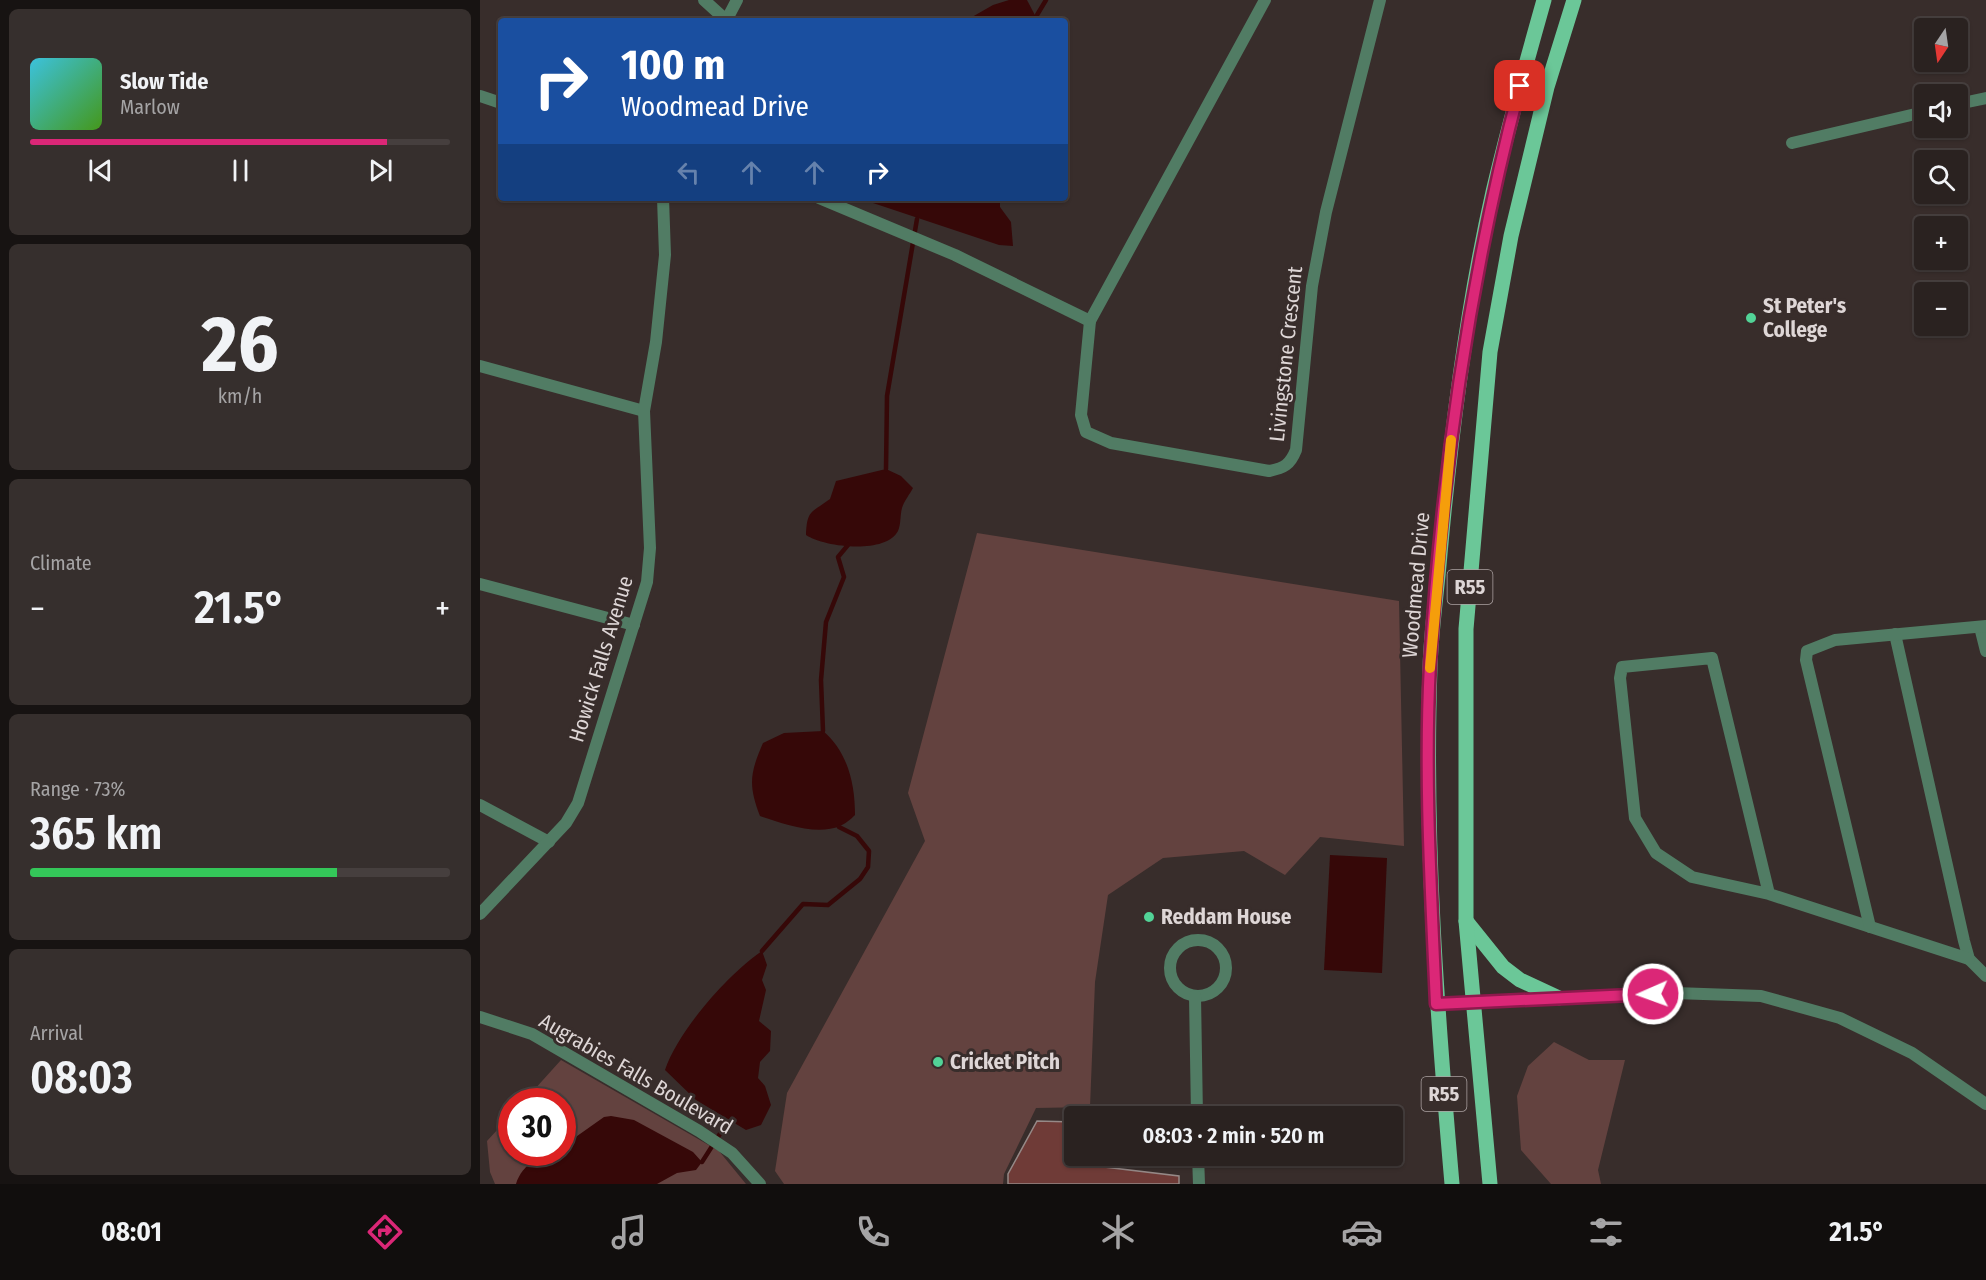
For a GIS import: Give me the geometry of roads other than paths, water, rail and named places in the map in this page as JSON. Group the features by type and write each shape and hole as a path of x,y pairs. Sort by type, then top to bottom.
{"main road":[{"name":"Woodmead Drive","path":"1452,1184 1436,1004 1428,806 1430,689 1446,484 1457,387 1493,192 1544,0"},
{"name":"R55","path":"1490,1184 1466,921 1466,629 1490,352 1513,225 1547,87 1574,0"},
{"path":"1466,921 1503,967 1520,980 1559,998"}],"street":[{"path":"704,0 723,18"},
{"path":"728,18 737,0"},
{"name":"Livingstone Crescent","path":"1264,0 1090,321 1081,415 1086,432 1111,444 1269,471 1291,463 1298,437 1312,286 1318,254 1380,0"},
{"path":"480,96 498,102"},
{"path":"1968,102 1986,98"},
{"path":"1792,143 1914,114"},
{"name":"Howick Falls Avenue","path":"480,914 566,823 578,803 647,582 650,548 644,411 656,342 665,255 663,201"},
{"path":"826,201 955,255 1090,321"},
{"path":"480,366 644,411"},
{"path":"480,584 633,626"},
{"path":"1870,927 1806,660 1807,651 1814,646 1835,640 1983,626 1986,651"},
{"path":"1895,634 1969,959"},
{"path":"1769,894 1712,658 1622,667 1620,678 1625,745 1635,818 1656,853 1692,877 1769,894 1969,959 1986,976"},
{"path":"480,805 549,842"},
{"path":"1200,940 1217,947 1226,964 1225,973 1216,989 1195,996 1175,984 1170,967 1171,958 1182,944 1200,940"},
{"path":"1436,1004 1559,998 1727,994 1761,996 1840,1018 1912,1053 1986,1104"},
{"path":"1195,996 1197,1106"},
{"name":"Augrabies Falls Boulevard","path":"480,1017 532,1034 699,1131 732,1153 760,1184"},
{"path":"1198,1166 1199,1184"}],"waterway":[{"path":"1037,15 1046,0"},
{"path":"886,469 887,396 917,219"},
{"path":"823,731 821,680 826,622 844,577 838,557 848,545"},
{"path":"762,951 803,904 828,905 860,879 868,867 869,851 857,836 839,827"},
{"path":"702,1162 730,1118"}],"place":[{"name":"St Peter's College","path":"1751,318"},
{"name":"Reddam House","path":"1149,917"},
{"name":"Cricket Pitch","path":"938,1062"}]}
